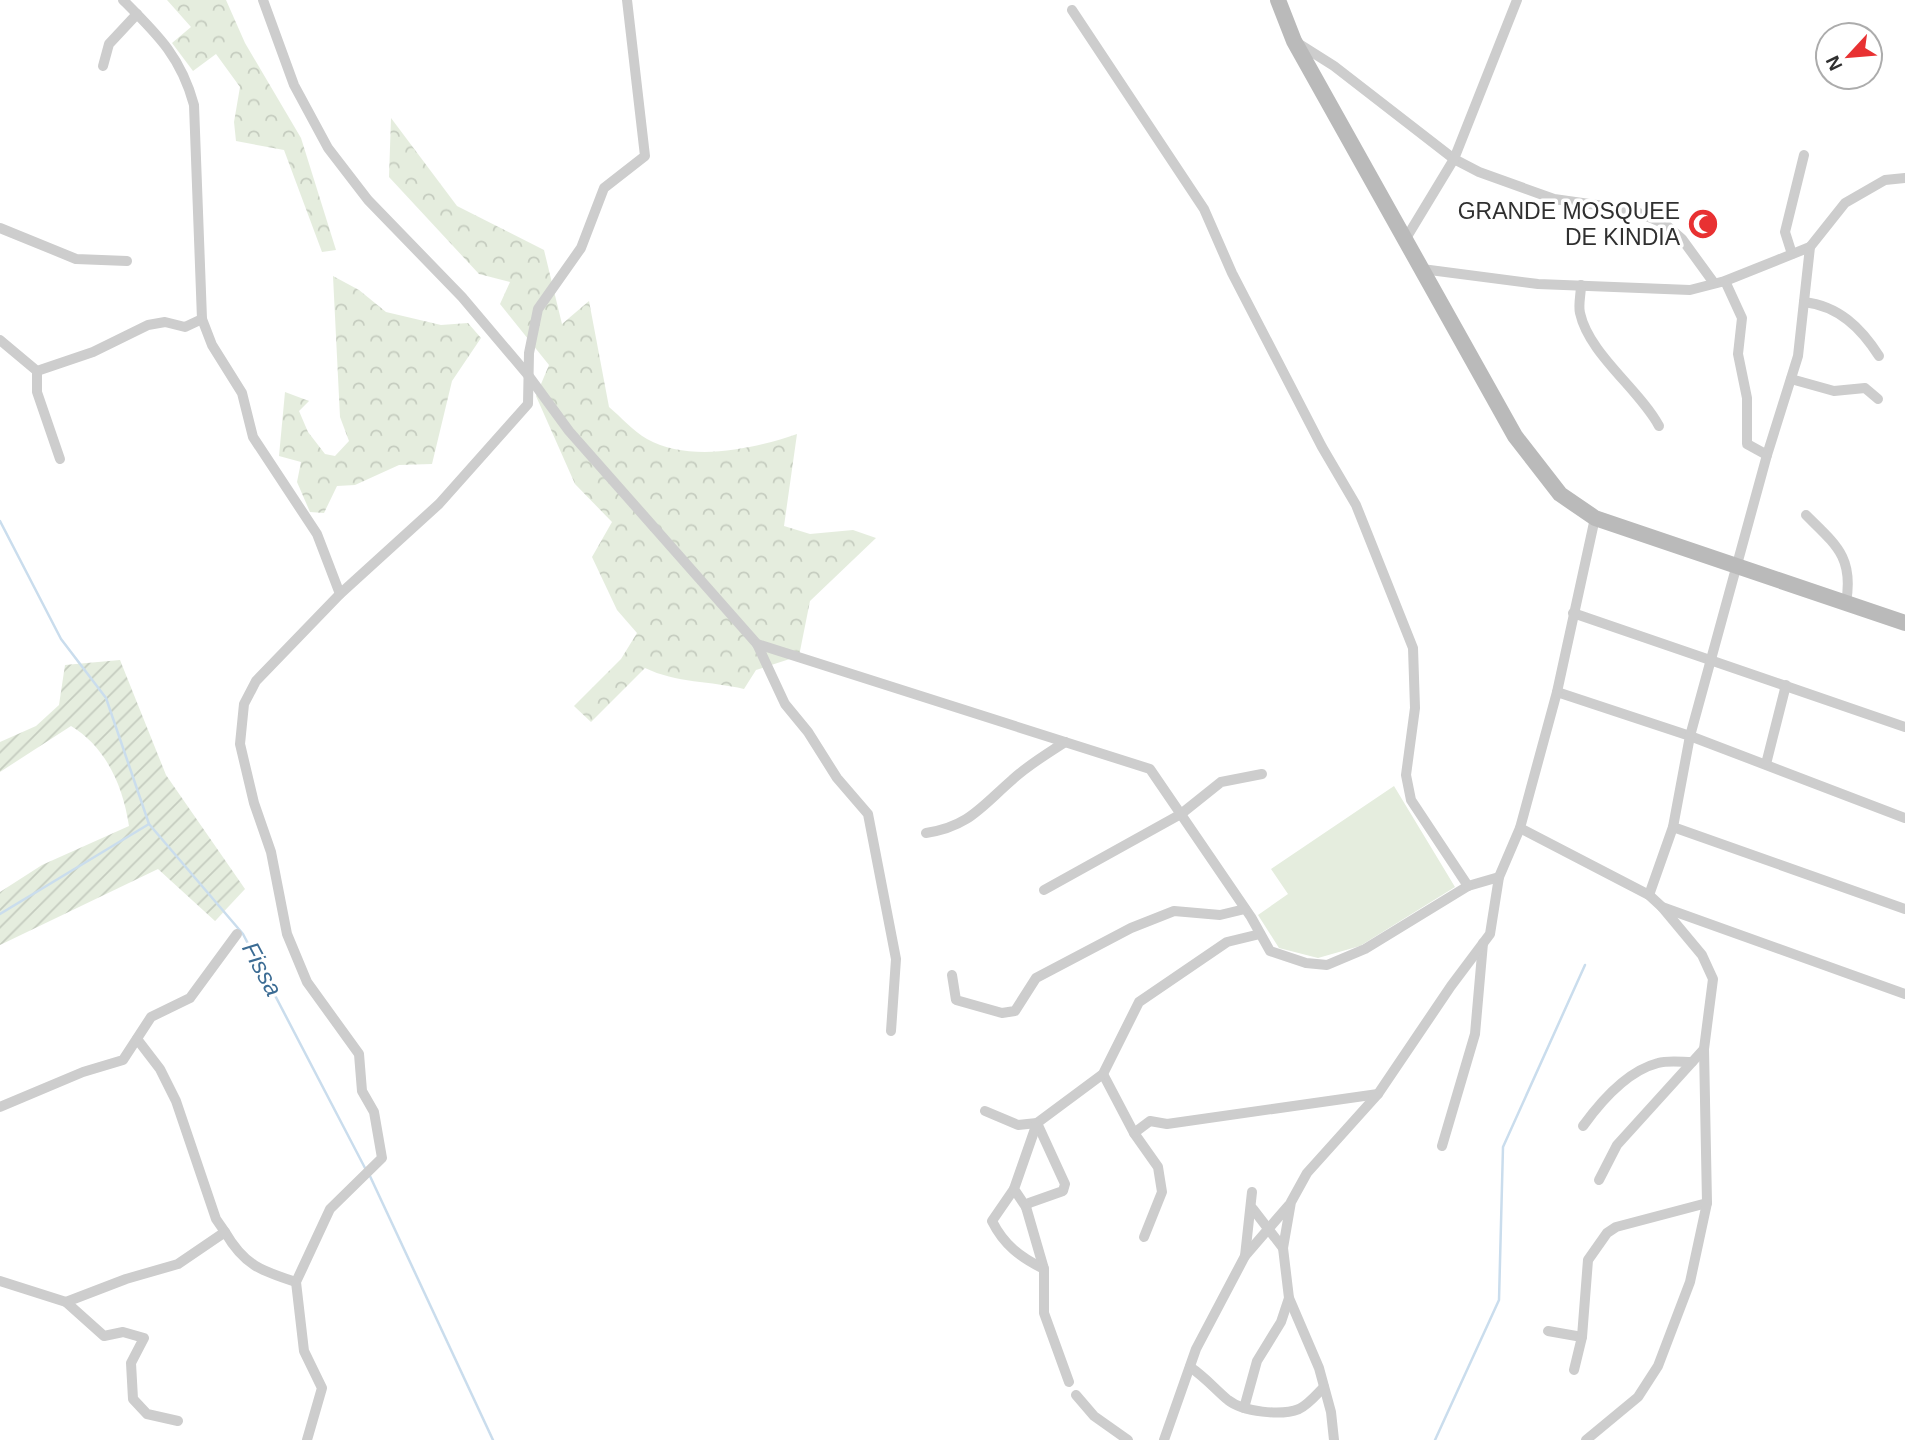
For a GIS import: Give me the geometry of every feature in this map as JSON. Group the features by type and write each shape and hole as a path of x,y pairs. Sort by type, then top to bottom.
{"main road":[{"path":"1278,0 1294,41 1515,436 1560,494 1595,518 1905,623"}],"street":[{"path":"123,0 170,48 186,75 194,105 202,319 212,345 243,393 253,437 317,534 340,594"},
{"path":"263,0 294,85 328,148 368,200 462,298 528,375 569,431 757,644 785,704 808,732 837,778 868,814 896,958 891,1031"},
{"path":"307,1440 322,1388 304,1351 296,1282 330,1209 382,1158 374,1112 362,1091 359,1054 307,982 287,934 271,852 254,803 240,744 244,704 256,681 340,594 439,504 528,404 529,353 538,309 580,248 604,188 645,156 626,0"},
{"path":"1405,240 1454,159 1517,0"},
{"path":"1072,10 1203,209 1274,354 1356,505 1413,648 1415,708 1406,775 1411,800 1468,886"},
{"path":"103,66 109,44 137,14"},
{"path":"1294,41 1334,66 1454,159 1554,199 1632,210 1665,224 1720,282 1742,318 1738,354 1747,398 1747,444 1768,455"},
{"path":"1792,254 1785,232 1804,155"},
{"path":"1422,269 1538,284 1690,290 1720,282 1810,247 1845,203 1885,180 1905,178"},
{"path":"0,228 76,259 127,261"},
{"path":"1649,895 1673,827 1690,736 1798,356 1810,247"},
{"path":"1581,285 1580,313 1590,336 1648,405 1659,426"},
{"path":"1804,302 1829,306 1863,332 1879,356"},
{"path":"37,371 93,352 148,325 165,322 186,327 202,319"},
{"path":"0,340 37,371"},
{"path":"37,371 37,392 60,458"},
{"path":"1791,379 1834,391 1866,388 1878,399"},
{"path":"1806,515 1842,552 1850,582 1846,603"},
{"path":"1164,1440 1196,1349 1245,1256 1291,1202 1307,1173 1378,1094 1451,986 1490,934 1499,877 1520,828 1557,692 1595,518"},
{"path":"1573,612 1905,727"},
{"path":"757,644 1150,769 1245,909 1270,951 1306,963 1327,965 1365,949 1468,886 1499,877"},
{"path":"1766,765 1787,685"},
{"path":"1557,692 1690,736 1905,818"},
{"path":"926,834 949,830 966,821 1012,779 1065,742"},
{"path":"1044,890 1181,814 1221,782 1262,774"},
{"path":"1673,827 1905,909"},
{"path":"1520,828 1649,895 1702,955 1713,979 1704,1049 1707,1203 1690,1282 1658,1366 1638,1397 1586,1440"},
{"path":"1662,907 1905,994"},
{"path":"952,975 956,1000 1002,1013 1016,1011 1036,978 1131,928 1174,911 1220,915 1245,909"},
{"path":"0,1107 83,1072 123,1060 151,1017 190,998 237,934"},
{"path":"1044,1269 1002,1242 992,1221 1014,1189 1037,1124 1103,1074 1139,1002 1227,942 1260,934"},
{"path":"1441,1146 1475,1034 1483,943"},
{"path":"137,1039 160,1069 176,1101 216,1219 236,1250 260,1271 296,1282"},
{"path":"1600,1180 1617,1145 1704,1049"},
{"path":"1583,1126 1600,1102 1624,1082 1659,1062 1692,1062"},
{"path":"1103,1074 1134,1133 1158,1167 1162,1192 1144,1237"},
{"path":"1134,1133 1150,1121 1167,1124 1378,1094"},
{"path":"985,1111 1018,1125 1037,1124"},
{"path":"1026,1207 1029,1203 1063,1191 1065,1184 1037,1124"},
{"path":"1014,1189 1026,1207 1044,1269 1044,1313 1069,1382"},
{"path":"1245,1256 1253,1209 1252,1192"},
{"path":"1291,1202 1283,1248 1289,1298 1324,1387 1334,1440"},
{"path":"1574,1370 1582,1337 1588,1260 1606,1233 1616,1227 1707,1203"},
{"path":"1253,1209 1283,1248"},
{"path":"66,1303 126,1279 178,1264 225,1232"},
{"path":"0,1281 66,1303 104,1336 123,1332 144,1338 131,1363 133,1399 147,1414 178,1421"},
{"path":"1244,1408 1257,1361 1281,1322 1289,1298"},
{"path":"1548,1331 1582,1337"},
{"path":"1190,1367 1207,1378 1230,1402 1244,1408 1284,1412 1301,1408 1324,1387"},
{"path":"1076,1395 1094,1416 1128,1440"}],"green space":[{"path":"167,0 226,0 245,43 301,138 336,250 322,252 284,150 236,141 234,122 240,87 216,54 193,71 172,43 191,27"},
{"path":"391,118 457,206 544,250 562,324 589,301 609,407 632,428 647,439 664,446 702,452 742,449 797,434 784,526 810,534 853,530 876,538 810,601 799,656 756,670 744,689 681,679 645,668 591,722 574,706 621,659 637,633 617,610 592,557 612,522 575,484 536,396 549,365 500,304 510,282 479,274 389,177"},
{"path":"333,276 359,290 386,312 441,325 468,323 481,338 452,381 432,464 399,465 355,485 337,486 324,513 310,512 297,482 301,462 279,456 285,392 309,401 299,411 308,432 325,454 335,456 349,441 340,417"},
{"path":"120,660 166,775 245,889 215,921 158,869 0,945 0,892 42,865 129,826 122,796 111,769 94,745 71,726 0,772 0,742 36,726 59,705 65,665"},
{"path":"1394,786 1455,887 1360,946 1318,958 1279,948 1258,915 1288,894 1271,869"}],"waterway":[{"name":"Fissa","path":"0,521 61,639 106,698 149,824 243,934 365,1168"},
{"path":"0,914 149,824"},
{"path":"1435,1440 1499,1300 1503,1147 1585,965"},
{"name":"Fissa","path":"369,1174 493,1440"}],"place":[{"name":"GRANDE MOSQUEE DE KINDIA","path":"1703,224"}]}
